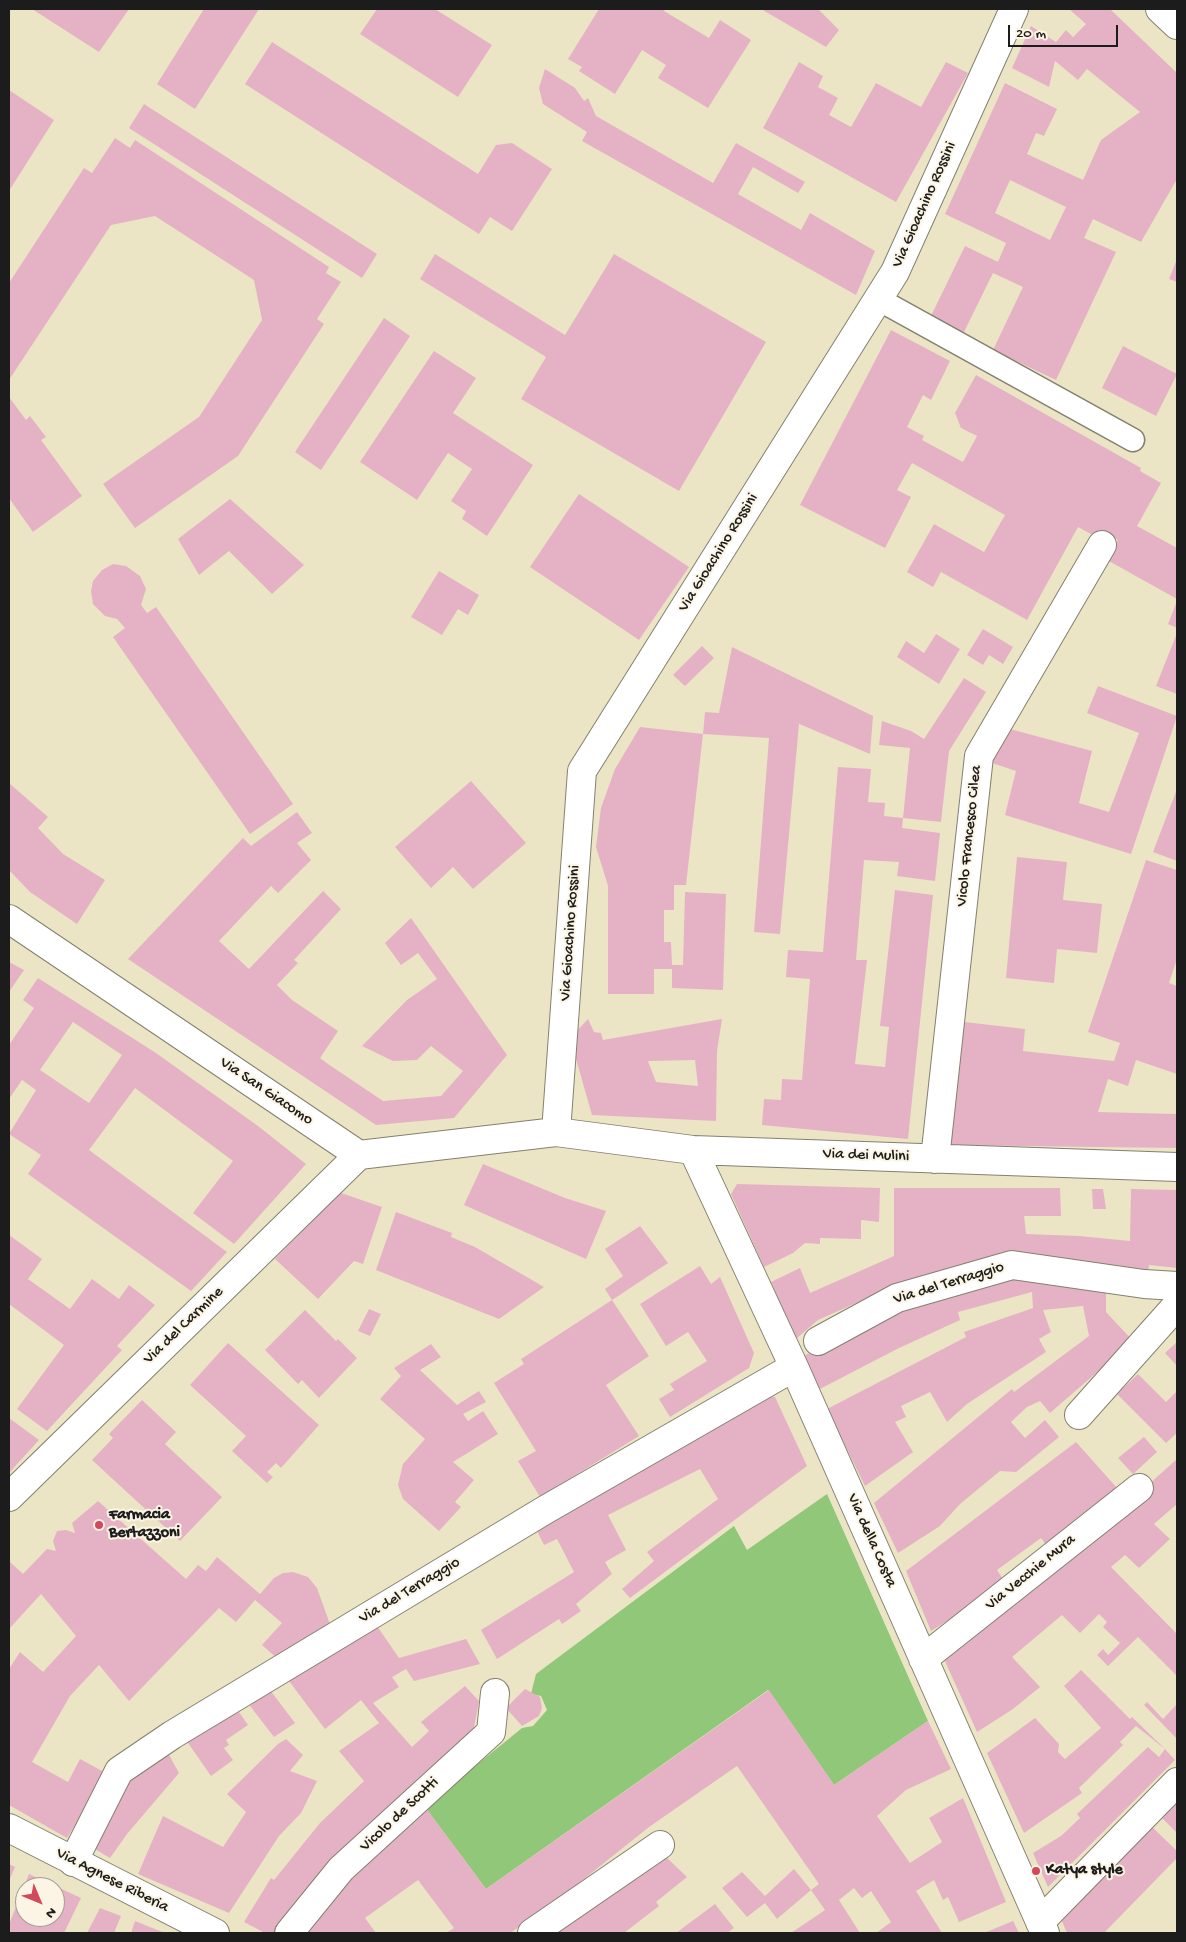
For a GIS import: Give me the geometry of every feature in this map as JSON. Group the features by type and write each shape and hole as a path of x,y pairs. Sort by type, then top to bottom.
{"street":[{"name":"Via Gioachino Rossini","path":"556,1132 582,771 895,272 1014,9"},
{"path":"1160,9 1177,25"},
{"name":"Vicolo Francesco Cilea","path":"934,1158 979,756 1102,545"},
{"name":"Via San Giacomo","path":"9,918 359,1154"},
{"path":"359,1154 556,1132"},
{"name":"Via dei Mulini","path":"556,1132 693,1150 1177,1167"},
{"name":"Via della Costa","path":"693,1150 794,1367 1042,1928"},
{"name":"Via del Carmine","path":"10,1493 359,1154"},
{"name":"Via del Terraggio","path":"818,1341 897,1298 1012,1265 1144,1284 1177,1286"},
{"path":"1079,1415 1177,1305"},
{"name":"Via del Terraggio","path":"73,1862 119,1771 181,1730 545,1510 794,1367"},
{"name":"Via Vecchie Mura","path":"923,1659 1139,1488"},
{"name":"Vicolo de Scotti","path":"289,1933 341,1870 490,1732 495,1692"},
{"path":"1042,1928 1177,1782"},
{"name":"Via Agnese Riberia","path":"9,1828 215,1933"},
{"path":"532,1933 660,1845"}],"lane":[{"path":"878,299 1133,440"}],"green space":[{"path":"827,1494 928,1721 834,1785 768,1690 486,1889 425,1807 522,1728 533,1726 547,1710 541,1696 531,1694 536,1674 734,1526 747,1550"}],"building":[{"path":"32,9 129,9 99,52"},
{"path":"204,9 259,9 195,109 157,84"},
{"path":"377,9 435,9 492,45 458,97 360,34"},
{"path":"599,9 665,9 664,11 709,38 720,20 751,40 708,108 658,78 666,65 642,50 615,94 579,71 582,67 568,59"},
{"path":"761,9 818,9 839,30 826,47"},
{"path":"1069,9 1110,9 1177,73 1177,179 1141,242 1093,219 1084,238 1116,252 1056,380 993,350 1023,287 993,273 963,334 930,318 965,246 998,262 1006,243 945,214 1005,83 1057,109 1044,136 1036,133 1027,154 1083,180 1101,140 1140,112 1087,69 1078,80 1055,61 1049,87 1012,68 1031,26 1056,42 1066,30 1073,37 1086,24","holes":["1010,180 1066,207 1050,240 995,213"]},
{"path":"272,42 478,174 496,145 512,143 552,169 512,231 490,217 479,234 245,84"},
{"path":"799,62 823,76 818,87 838,98 829,115 851,127 876,83 921,107 946,62 968,73 896,202 763,128"},
{"path":"545,69 575,88 584,101 588,98 596,116 713,183 736,143 805,182 798,193 753,167 738,194 801,230 810,213 875,251 856,295 582,141 587,132 543,104 539,88"},
{"path":"9,90 54,120 9,191"},
{"path":"144,104 377,254 362,278 129,128"},
{"path":"115,138 130,148 135,140 329,267 326,273 341,282 317,319 324,324 238,456 135,528 103,484 199,417 262,320 254,280 155,216 111,225 9,380 9,283 84,168 92,173"},
{"path":"435,254 565,335 614,254 766,342 679,491 521,399 546,357 420,279"},
{"path":"1177,259 1177,282 1169,279"},
{"path":"384,318 410,336 321,470 295,452"},
{"path":"891,330 950,361 931,400 923,395 907,427 924,436 922,440 963,462 977,436 961,428 955,413 976,375 1141,468 1140,471 1161,483 1137,526 1177,548 1177,599 1107,560 1118,540 1105,533 1102,540 1078,527 1027,620 941,572 933,587 907,572 934,524 984,552 1005,515 912,463 897,490 911,497 885,548 800,505"},
{"path":"1123,346 1177,374 1156,416 1102,388"},
{"path":"434,351 476,378 453,413 533,465 487,536 462,519 466,511 451,501 472,469 448,453 417,500 360,462"},
{"path":"9,397 26,420 30,416 46,437 41,440 82,496 33,532 9,498"},
{"path":"579,494 689,567 639,640 530,567"},
{"path":"230,499 304,565 272,594 229,551 199,575 178,539"},
{"path":"113,564 126,566 140,576 146,589 141,605 147,613 156,607 293,804 250,834 113,637 125,628 117,619 105,616 93,604 91,591 93,581 102,570"},
{"path":"439,571 479,595 468,615 458,609 442,635 411,617"},
{"path":"1177,601 1177,628 1168,624"},
{"path":"983,629 1013,647 1003,664 989,655 983,665 967,655"},
{"path":"1177,633 1177,694 1156,686"},
{"path":"936,634 960,649 939,684 897,657 906,641 924,653"},
{"path":"702,646 714,658 685,686 673,675"},
{"path":"732,647 873,716 870,754 790,720 799,724 780,934 754,932 769,738 703,734 705,712 719,713"},
{"path":"964,678 986,692 949,751 941,822 903,818 910,748 879,745 882,721 911,731 924,739"},
{"path":"1098,686 1177,716 1131,854 1005,815 1016,771 986,761 993,747 1000,749 1006,728 1092,751 1079,803 1109,812 1139,733 1087,713"},
{"path":"640,727 703,734 686,885 674,885 674,910 664,910 664,942 671,942 672,965 683,965 685,892 726,894 723,990 672,988 672,969 654,969 654,994 608,994 608,886 596,847 601,808 615,769"},
{"path":"838,767 871,769 868,802 885,803 884,816 903,818 902,828 940,833 935,881 897,876 899,862 864,860 856,960 867,960 855,1064 885,1067 889,1027 880,1026 895,890 933,895 908,1139 762,1125 764,1099 781,1100 782,1079 802,1080 810,979 786,977 788,950 823,952"},
{"path":"471,781 526,843 473,889 453,867 431,888 395,847"},
{"path":"9,783 48,817 38,828 63,854 105,880 77,924 30,892 9,870"},
{"path":"1177,789 1177,861 1153,852"},
{"path":"297,812 312,833 297,843 311,860 278,893 271,886 219,941 249,969 323,891 341,909 294,960 298,963 277,985 292,1000 338,1031 320,1058 328,1064 383,1101 441,1096 463,1071 431,1046 417,1060 393,1061 362,1046 407,1000 437,979 418,953 401,965 385,943 411,918 507,1055 454,1118 376,1125 128,959 243,838 251,846"},
{"path":"1017,857 1067,862 1063,900 1102,904 1097,953 1057,949 1054,983 1006,978"},
{"path":"1146,860 1177,870 1177,959 1169,983 1177,986 1177,1074 1136,1060 1128,1086 1108,1079 1098,1112 1177,1114 1177,1148 944,1145 956,1021 1025,1029 1023,1051 1114,1061 1120,1043 1088,1032"},
{"path":"9,962 24,970 9,992"},
{"path":"38,978 156,1053 258,1126 306,1164 234,1244 193,1213 233,1161 135,1088 89,1150 227,1252 191,1291 28,1174 41,1155 9,1134 36,1090 22,1080 9,1099 9,1045 34,1008 23,1000","holes":["73,1022 122,1055 89,1103 40,1070"]},
{"path":"588,1019 594,1032 601,1033 603,1040 722,1019 717,1051 716,1121 592,1115 570,1038","holes":["695,1060 698,1086 656,1082 648,1061"]},
{"path":"483,1164 565,1198 606,1211 586,1259 464,1205"},
{"path":"737,1184 880,1188 879,1222 861,1220 861,1239 820,1238 820,1244 805,1243 793,1253 764,1267 731,1194"},
{"path":"894,1188 1060,1188 1061,1216 1024,1216 1026,1234 1079,1236 1130,1241 1131,1189 1177,1190 1177,1268 1149,1265 1148,1272 940,1275 883,1291 818,1320 796,1339 771,1282 800,1268 810,1293 894,1256"},
{"path":"1092,1189 1103,1189 1106,1209 1093,1209"},
{"path":"341,1193 382,1207 363,1264 354,1261 318,1299 275,1259"},
{"path":"396,1212 452,1233 451,1237 475,1247 544,1287 499,1319 376,1270"},
{"path":"640,1226 668,1263 612,1300 605,1289 623,1276 605,1249"},
{"path":"9,1235 42,1259 28,1279 70,1309 92,1279 119,1299 129,1285 155,1305 117,1346 122,1350 47,1431 17,1409 64,1345 9,1304"},
{"path":"700,1266 711,1284 720,1277 754,1353 749,1368 670,1417 659,1399 674,1390 670,1384 707,1361 688,1332 666,1346 640,1304"},
{"path":"1002,1274 1106,1281 1106,1312 1133,1341 1050,1413 1040,1401 1027,1407 1011,1422 1025,1438 1045,1420 1059,1437 1016,1472 1000,1471 960,1504 940,1526 898,1553 874,1503 1012,1389 1014,1392 1089,1336 1083,1306 1043,1310 1051,1332 1039,1339 1046,1352 967,1404 947,1422 930,1392 901,1406 906,1417 895,1422 913,1452 865,1486 827,1409 966,1337 964,1332 1033,1308 1032,1292 958,1312 960,1320 897,1349 818,1390 802,1357 861,1325"},
{"path":"612,1300 649,1356 606,1385 639,1436 540,1497 518,1461 536,1451 494,1383 524,1364 521,1359"},
{"path":"369,1309 381,1314 370,1336 358,1331"},
{"path":"305,1310 336,1341 338,1339 357,1358 319,1398 302,1380 298,1384 265,1350"},
{"path":"1177,1342 1177,1366 1165,1353"},
{"path":"228,1343 319,1425 281,1468 276,1463 267,1472 273,1477 267,1483 232,1451 246,1436 190,1385"},
{"path":"431,1344 441,1357 420,1370 457,1405 479,1391 486,1402 463,1414 468,1421 483,1411 498,1434 453,1462 474,1480 455,1502 461,1507 439,1531 403,1499 398,1485 403,1464 425,1439 380,1399 401,1376 394,1368"},
{"path":"1138,1374 1166,1402 1177,1391 1177,1433 1166,1443 1117,1394"},
{"path":"759,1393 775,1397 807,1466 630,1598 622,1589 654,1561 647,1552 718,1499 700,1469 608,1515 626,1550 605,1562 612,1574 576,1604 581,1611 562,1624 559,1619 497,1659 481,1630 574,1572 557,1539 544,1545 535,1527"},
{"path":"142,1400 176,1432 165,1444 222,1497 180,1541 92,1460 113,1438 109,1434"},
{"path":"9,1418 39,1440 9,1473"},
{"path":"1144,1437 1157,1452 1133,1474 1118,1458"},
{"path":"1076,1442 1118,1489 1049,1549 1041,1538 997,1570 1006,1584 931,1631 906,1571"},
{"path":"1177,1459 1177,1504 1154,1524 1170,1539 1139,1568 1125,1555 1111,1567 1177,1634 1177,1676 1138,1637 1108,1666 1097,1655 1103,1649 1108,1655 1120,1643 1103,1627 1107,1622 1099,1614 1080,1633 1062,1615 1012,1657 1040,1687 1013,1709 977,1732 939,1648 1100,1528"},
{"path":"98,1501 186,1579 198,1565 206,1571 217,1557 260,1594 274,1578 283,1573 293,1572 308,1577 317,1588 331,1627 279,1660 262,1645 282,1623 255,1600 236,1622 219,1608 129,1701 99,1665 70,1696 32,1762 68,1782 80,1759 106,1773 67,1838 9,1805 9,1669 20,1652 43,1672 76,1636 41,1594 9,1629 9,1561 23,1574 47,1549 56,1551 53,1541 57,1531 66,1530 75,1533 72,1523"},
{"path":"377,1626 399,1658 466,1639 480,1664 414,1681 406,1669 392,1677 399,1687 373,1703 412,1747 429,1731 421,1722 465,1686 479,1701 473,1733 348,1849 274,1933 265,1933 244,1922 271,1878 274,1880 320,1823 364,1781 339,1751 379,1723 361,1700 325,1729 286,1677"},
{"path":"1081,1670 1130,1719 1132,1717 1165,1749 1136,1726 1120,1742 1123,1745 1079,1788 1082,1793 1024,1833 987,1753 1035,1718 1059,1744 1058,1752 1065,1759 1101,1728 1064,1686"},
{"path":"525,1689 540,1697 542,1708 539,1716 522,1726 506,1708"},
{"path":"270,1690 295,1723 274,1737 250,1706"},
{"path":"769,1690 834,1785 928,1721 951,1769 906,1790 877,1816 910,1863 942,1842 929,1818 963,1798 1006,1902 959,1922 948,1897 943,1900 934,1880 916,1891 942,1933 876,1933 891,1922 871,1891 862,1898 854,1888 839,1900 860,1933 791,1933 825,1910 811,1890 819,1884 737,1766 649,1827 549,1907 510,1933 446,1933 454,1928 418,1880 365,1918 376,1933 299,1933 425,1807 486,1889"},
{"path":"1147,1702 1163,1719 1177,1704 1177,1739 1144,1705"},
{"path":"239,1712 248,1725 226,1740 229,1745 224,1748 233,1760 211,1776 186,1740"},
{"path":"286,1739 303,1755 290,1771 317,1781 301,1813 279,1836 229,1913 138,1874 163,1816 223,1847 246,1812 227,1794 278,1744"},
{"path":"1148,1747 1159,1757 1165,1749 1175,1760 1048,1887 1033,1853 1061,1836 1080,1818 1077,1814"},
{"path":"168,1753 179,1773 127,1834 110,1858 88,1845 101,1815 141,1767"},
{"path":"1177,1798 1177,1833 1159,1815"},
{"path":"1150,1825 1177,1851 1177,1858 1104,1933 1067,1933 1059,1914"},
{"path":"665,1856 687,1877 656,1902 659,1906 624,1933 546,1933"},
{"path":"9,1864 15,1867 9,1881"},
{"path":"794,1869 811,1890 777,1919 765,1903 747,1917 722,1888 742,1872 765,1896"},
{"path":"65,1891 81,1898 64,1933 9,1933 10,1922 15,1909 15,1927 65,1927"},
{"path":"715,1904 734,1928 727,1933 676,1933"},
{"path":"100,1908 121,1916 114,1933 87,1933"},
{"path":"135,1921 165,1933 131,1933"},
{"path":"1013,1921 1019,1933 984,1933 996,1928"}],"place":[{"name":"Farmacia Bertazzoni","path":"99,1525"},
{"name":"Katya style","path":"1036,1871"}]}
